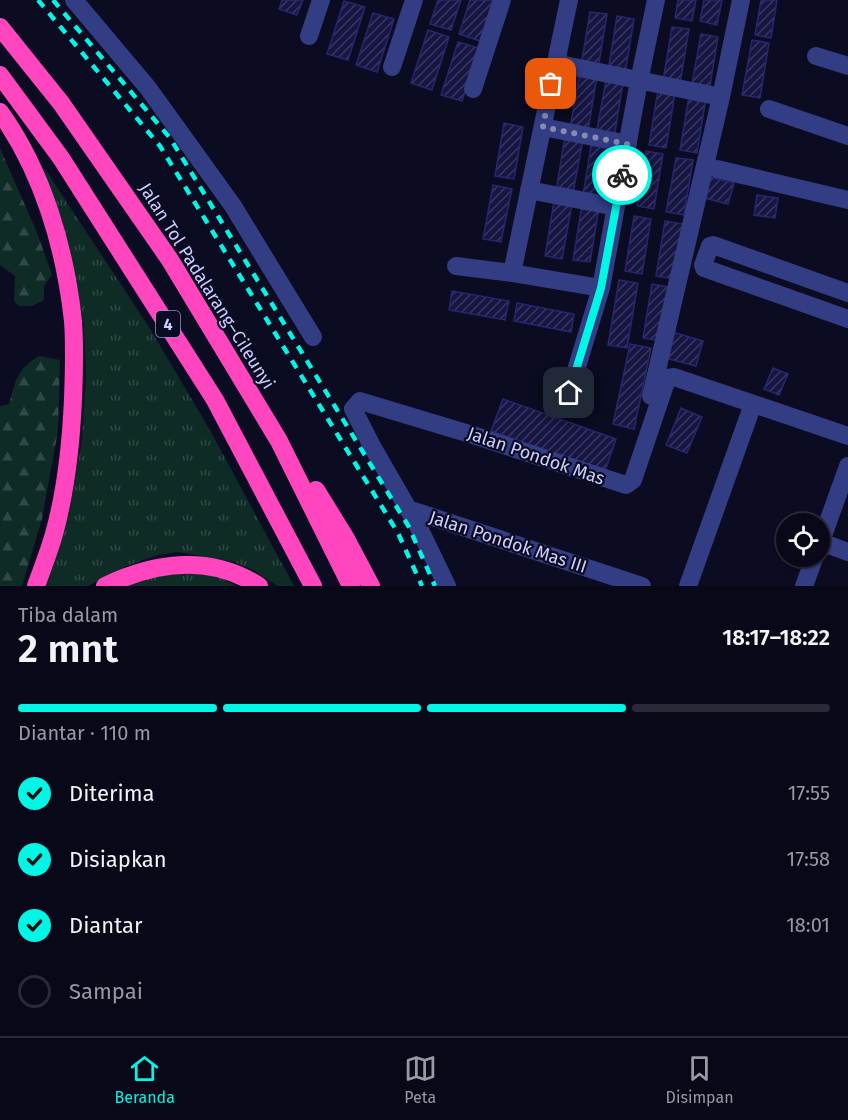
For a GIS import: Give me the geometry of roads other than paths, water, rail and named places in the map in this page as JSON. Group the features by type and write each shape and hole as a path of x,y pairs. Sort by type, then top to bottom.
{"highway":[{"name":"Jalan Tol Padalarang–Cileunyi","path":"0,27 61,104 170,260 279,441 351,586"},
{"name":"4","path":"0,75 61,158 210,391 314,586"},
{"path":"0,112 32,166 49,210 61,251 73,321 74,352 69,452 54,534 36,586"},
{"path":"279,441 315,489 345,537 371,586"},
{"path":"105,586 132,574 157,567 188,564 227,570 260,586"}],"street":[{"path":"74,0 148,88 233,206 313,337"},
{"path":"309,36 321,0"},
{"path":"392,67 414,0"},
{"path":"473,89 502,0"},
{"path":"512,273 569,0"},
{"path":"569,393 601,288 656,0"},
{"path":"646,417 721,97 741,0"},
{"path":"816,56 848,66"},
{"path":"555,63 721,97"},
{"path":"769,109 848,136"},
{"path":"543,127 627,144"},
{"path":"717,169 848,199"},
{"path":"529,190 616,207"},
{"path":"848,293 712,245 703,265 704,268 848,319"},
{"path":"456,266 601,288"},
{"name":"Jalan Pondok Mas","path":"408,509 373,448 354,409 360,401 626,485 633,480 668,378 674,377 848,436"},
{"path":"688,586 753,404"},
{"path":"830,516 848,466"},
{"path":"408,509 447,586"},
{"name":"Jalan Pondok Mas III","path":"408,509 642,586"},
{"path":"830,550 848,552"},
{"path":"804,586 811,567"}],"railway":[{"path":"38,0 160,146 398,533 422,586"},
{"path":"53,0 170,138 409,527 435,586"}]}
